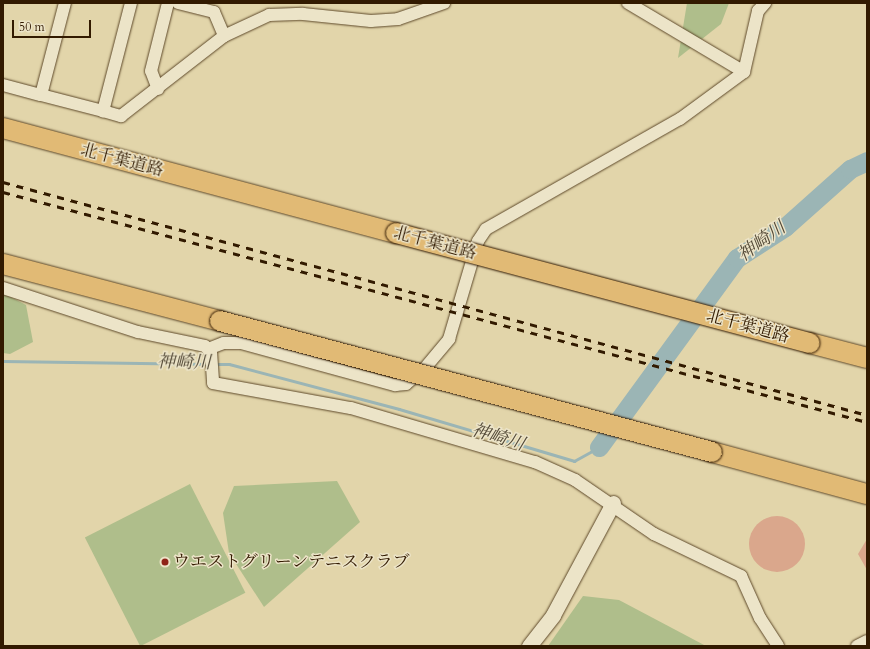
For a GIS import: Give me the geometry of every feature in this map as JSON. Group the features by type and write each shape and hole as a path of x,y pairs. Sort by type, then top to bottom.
{"highway":[{"name":"北千葉道路","path":"3,128 867,358"},
{"path":"3,264 867,494"}],"street":[{"path":"40,96 65,3"},
{"path":"103,111 131,3"},
{"path":"158,89 151,71 168,3"},
{"path":"178,3 214,12 224,36"},
{"path":"3,85 40,96 122,116 224,36 270,15 303,14 371,21 398,19 444,3"},
{"path":"628,3 744,72"},
{"path":"210,353 224,343 241,344 395,385 406,384 425,368 449,339 478,241 486,229 680,119 744,72 758,11 765,3"},
{"path":"3,288 138,332 210,353"},
{"path":"210,353 213,383 351,408 534,462 575,480 613,503 654,534 742,576 760,618 778,646"},
{"path":"529,646 553,615 613,503"},
{"path":"858,646 867,641"}],"green space":[{"path":"687,3 729,3 721,24 678,58"},
{"path":"3,293 26,305 33,342 10,354 3,353"},
{"path":"337,481 360,522 264,607 229,553 223,513 234,486"},
{"name":"ウエストグリーンテニスクラブ","path":"190,484 245,593 140,646 85,538"},
{"path":"583,596 619,600 706,646 548,646"}],"building":[{"path":"771,516 783,516 793,520 801,528 805,538 805,550 801,560 793,568 783,572 771,572 761,568 753,560 749,550 749,538 753,528 761,520"},
{"path":"867,539 867,570 858,554"}],"waterway":[{"name":"神崎川","path":"599,447 737,258 785,227 850,169 867,161"},
{"name":"神崎川","path":"3,361 209,364"},
{"name":"神崎川","path":"215,364 229,364 399,409 574,461 599,447"}],"railway":[{"path":"3,182 867,415"},
{"path":"3,192 867,422"}],"place":[{"name":"ウエストグリーンテニスクラブ","path":"165,562"}]}
